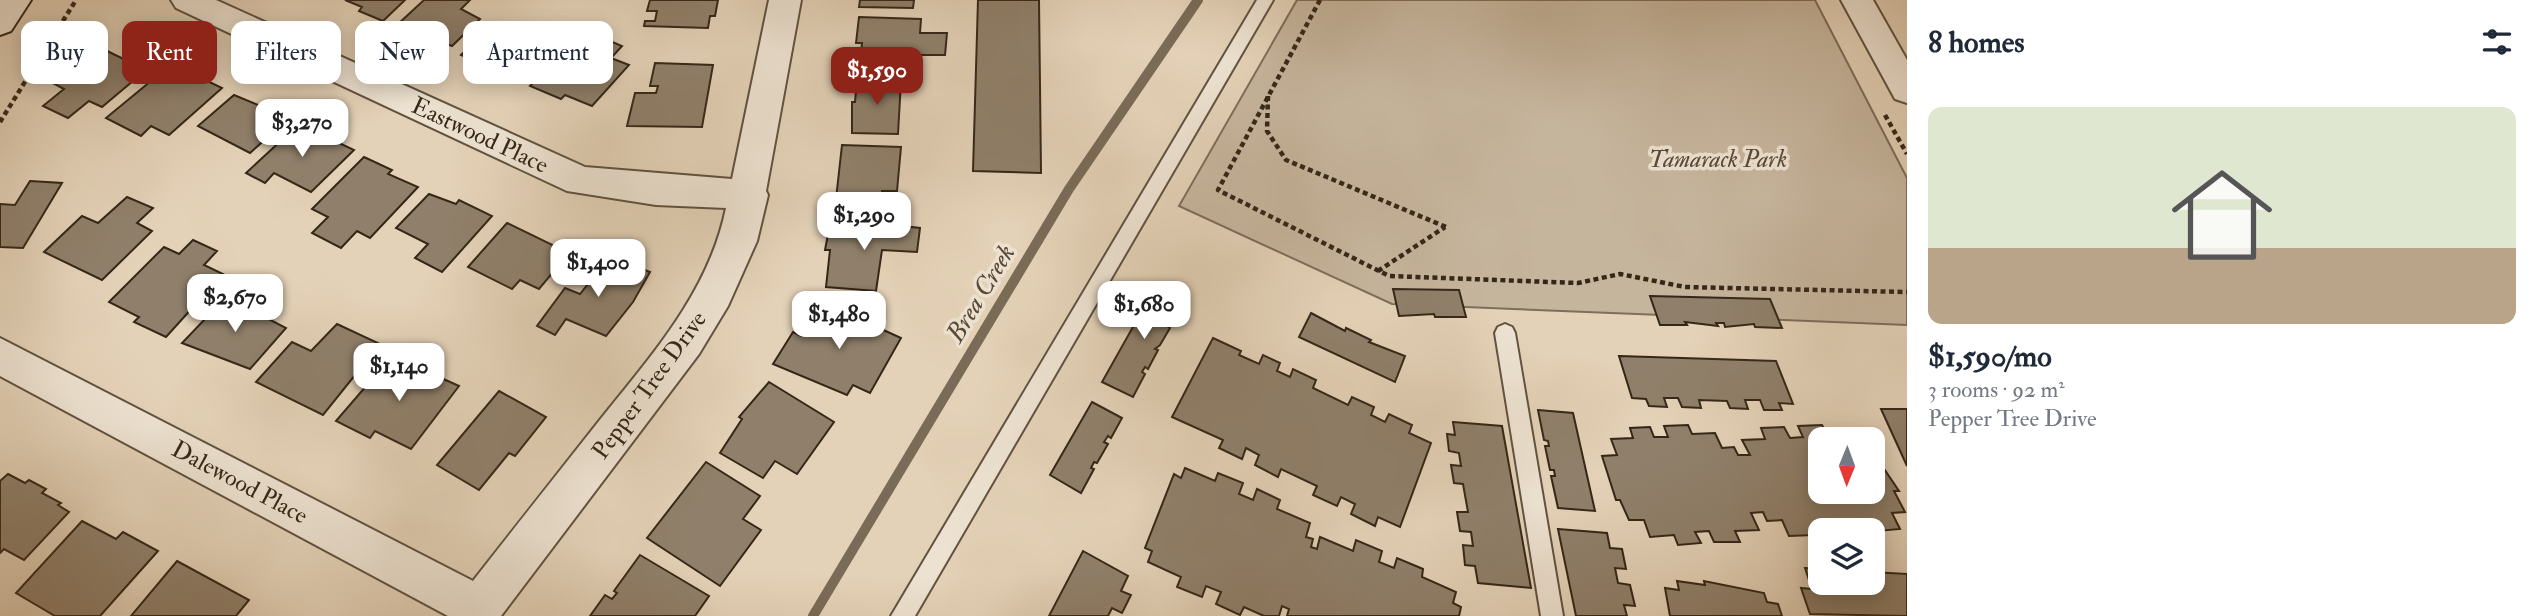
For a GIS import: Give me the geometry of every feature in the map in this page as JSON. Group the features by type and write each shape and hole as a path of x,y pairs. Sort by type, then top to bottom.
{"street":[{"path":"0,23 15,0"},
{"name":"Eastwood Place","path":"187,0 580,181 656,190 750,195"},
{"name":"Pepper Tree Drive","path":"476,612 685,342 714,294 738,241 750,195 785,0"},
{"path":"1857,0 1907,90"},
{"name":"Dalewood Place","path":"0,356 476,612"}],"lane":[{"path":"901,616 1265,0"},
{"path":"1505,333 1552,616"}],"path":[{"path":"0,122 76,0"},
{"path":"1320,0 1218,190 1378,271 1389,276 1578,283 1620,274 1685,287 1907,292"},
{"path":"1269,93 1266,122 1269,144 1286,160 1446,227 1378,271"}],"green space":[{"name":"Tamarack Park","path":"1297,0 1815,0 1907,178 1907,325 1392,304 1179,206"}],"building":[{"path":"345,0 405,0 383,21 359,11 362,7"},
{"path":"424,0 470,0 461,9 480,19 463,21 463,35 452,46 449,45 449,21 401,21"},
{"path":"650,0 718,0 715,16 710,16 708,28 644,26 645,21 655,21 657,11 647,11"},
{"path":"860,0 914,0 913,8 859,7"},
{"path":"978,0 1039,0 1041,173 973,171"},
{"path":"859,17 921,19 920,33 947,33 945,55 920,55 920,70 859,68 862,43 856,43"},
{"path":"613,42 622,46 613,56"},
{"path":"108,51 122,58 122,84 129,84 102,107 89,101 68,118 43,106 64,89 55,84 108,84"},
{"path":"613,59 629,65 613,83"},
{"path":"655,63 713,65 702,127 627,126 635,93 656,93 658,86 650,86"},
{"path":"857,80 901,81 898,134 852,133 852,102 855,102"},
{"path":"147,84 214,84 222,88 169,135 151,126 141,136 106,118"},
{"path":"612,84 592,106 565,95 561,99 530,86"},
{"path":"234,95 263,107 260,109 286,121 250,153 198,126"},
{"path":"299,124 354,150 311,192 274,173 265,183 246,173"},
{"path":"842,145 901,147 897,191 882,191 881,210 835,208"},
{"path":"364,157 392,170 388,174 418,187 370,238 357,231 341,248 312,233 328,217 312,209"},
{"path":"30,181 62,183 23,248 0,247 0,204 15,205"},
{"path":"429,194 456,204 459,200 492,216 442,272 415,258 428,244 396,228"},
{"path":"127,197 153,208 137,223 152,231 102,280 44,252 82,216 98,223"},
{"path":"837,219 920,228 917,252 882,250 876,291 826,287 830,250 825,250 830,224 836,225"},
{"path":"507,223 569,253 539,289 520,280 512,289 468,267"},
{"path":"193,240 217,251 204,265 223,274 166,337 134,322 139,317 109,302 164,247 179,254"},
{"path":"610,256 650,272 633,302 606,336 566,319 555,335 537,326 565,288 580,294"},
{"path":"1156,286 1186,299 1173,323 1167,326 1170,328 1155,349 1158,350 1148,369 1145,367 1142,372 1145,374 1133,397 1102,382"},
{"path":"1393,289 1459,290 1466,317 1435,317 1434,314 1399,316"},
{"path":"1650,296 1770,299 1782,328 1755,327 1754,324 1725,327 1724,323 1716,323 1718,326 1685,322 1687,325 1660,325"},
{"path":"226,297 286,328 250,369 182,343"},
{"path":"822,302 901,338 870,393 853,385 847,395 773,364 793,332 801,336"},
{"path":"1311,313 1345,331 1346,328 1371,340 1369,342 1405,356 1395,382 1299,337"},
{"path":"337,324 380,344 323,415 256,382 292,342 311,351"},
{"path":"1213,338 1241,351 1239,355 1259,364 1263,355 1280,363 1277,371 1290,377 1293,369 1316,380 1313,388 1348,405 1352,397 1374,407 1371,415 1385,422 1389,414 1412,425 1409,433 1431,443 1400,527 1378,517 1375,526 1351,514 1355,504 1341,497 1337,506 1313,495 1317,486 1281,469 1278,477 1255,465 1259,455 1246,448 1242,459 1219,448 1223,440 1172,417"},
{"path":"392,356 459,386 411,449 375,431 370,438 336,421"},
{"path":"1619,356 1776,361 1793,404 1779,403 1782,410 1764,410 1760,400 1745,400 1748,409 1730,408 1727,401 1699,400 1701,408 1682,407 1678,398 1664,398 1667,407 1649,406 1646,399 1632,398"},
{"path":"769,382 834,422 797,474 775,461 763,478 720,453 742,419 739,417"},
{"path":"499,391 546,417 515,456 509,453 479,490 437,465"},
{"path":"1092,402 1122,418 1111,438 1108,436 1104,442 1108,444 1097,463 1094,462 1091,468 1094,469 1081,493 1050,475"},
{"path":"1881,409 1907,409 1907,466"},
{"path":"1538,410 1573,413 1595,511 1558,508 1551,476 1555,476 1554,470 1550,470 1545,446 1549,446 1548,441 1544,440"},
{"path":"1453,422 1502,426 1531,588 1478,583 1475,566 1465,565 1463,545 1473,546 1471,532 1460,531 1457,512 1468,512 1463,484 1454,483 1451,465 1461,466 1459,453 1449,451 1447,434 1455,435"},
{"path":"1688,425 1692,434 1715,433 1722,448 1734,447 1738,455 1750,455 1742,440 1765,439 1761,428 1784,427 1790,438 1803,437 1798,426 1822,425 1823,427 1808,427 1808,504 1885,504 1885,470 1899,491 1894,491 1905,512 1892,513 1900,529 1885,530 1885,518 1808,518 1808,535 1789,536 1782,520 1767,521 1763,512 1751,513 1759,530 1735,531 1740,542 1714,542 1709,531 1695,532 1701,543 1678,545 1674,535 1650,537 1644,520 1629,520 1620,500 1616,500 1602,456 1617,455 1611,439 1633,438 1630,428 1650,427 1654,437 1668,437 1664,426"},
{"path":"706,462 760,496 743,519 761,530 720,586 647,538"},
{"path":"1185,468 1215,481 1218,473 1243,483 1239,494 1253,500 1257,489 1280,500 1277,509 1310,523 1306,537 1313,539 1311,547 1317,549 1320,537 1353,551 1356,540 1382,551 1379,562 1394,568 1397,558 1423,569 1422,577 1456,592 1453,603 1461,607 1459,616 1287,616 1289,609 1282,606 1279,616 1264,616 1244,607 1240,615 1216,604 1221,592 1206,586 1202,597 1177,587 1181,577 1148,562 1152,551 1145,548 1174,474 1181,478"},
{"path":"8,474 25,483 29,480 46,489 42,493 61,503 58,505 69,512 24,560 4,549 0,553 0,481"},
{"path":"82,521 116,539 123,532 158,551 100,616 55,616 16,593"},
{"path":"1558,529 1607,533 1610,548 1622,549 1626,569 1615,568 1618,583 1630,585 1635,606 1624,605 1627,616 1576,616"},
{"path":"1083,551 1128,576 1121,591 1131,595 1122,613 1112,608 1108,616 1049,616"},
{"path":"640,555 709,596 695,616 590,616 605,595 612,599 617,593 614,591"},
{"path":"177,561 249,600 236,616 131,616"},
{"path":"1885,573 1907,574 1907,616 1810,614 1801,588 1808,589 1808,595 1885,595"},
{"path":"1677,581 1705,585 1704,581 1764,593 1767,602 1778,604 1782,616 1670,616 1665,588 1679,590"}],"waterway":[{"name":"Brea Creek","path":"813,616 1069,189 1198,0"}]}
